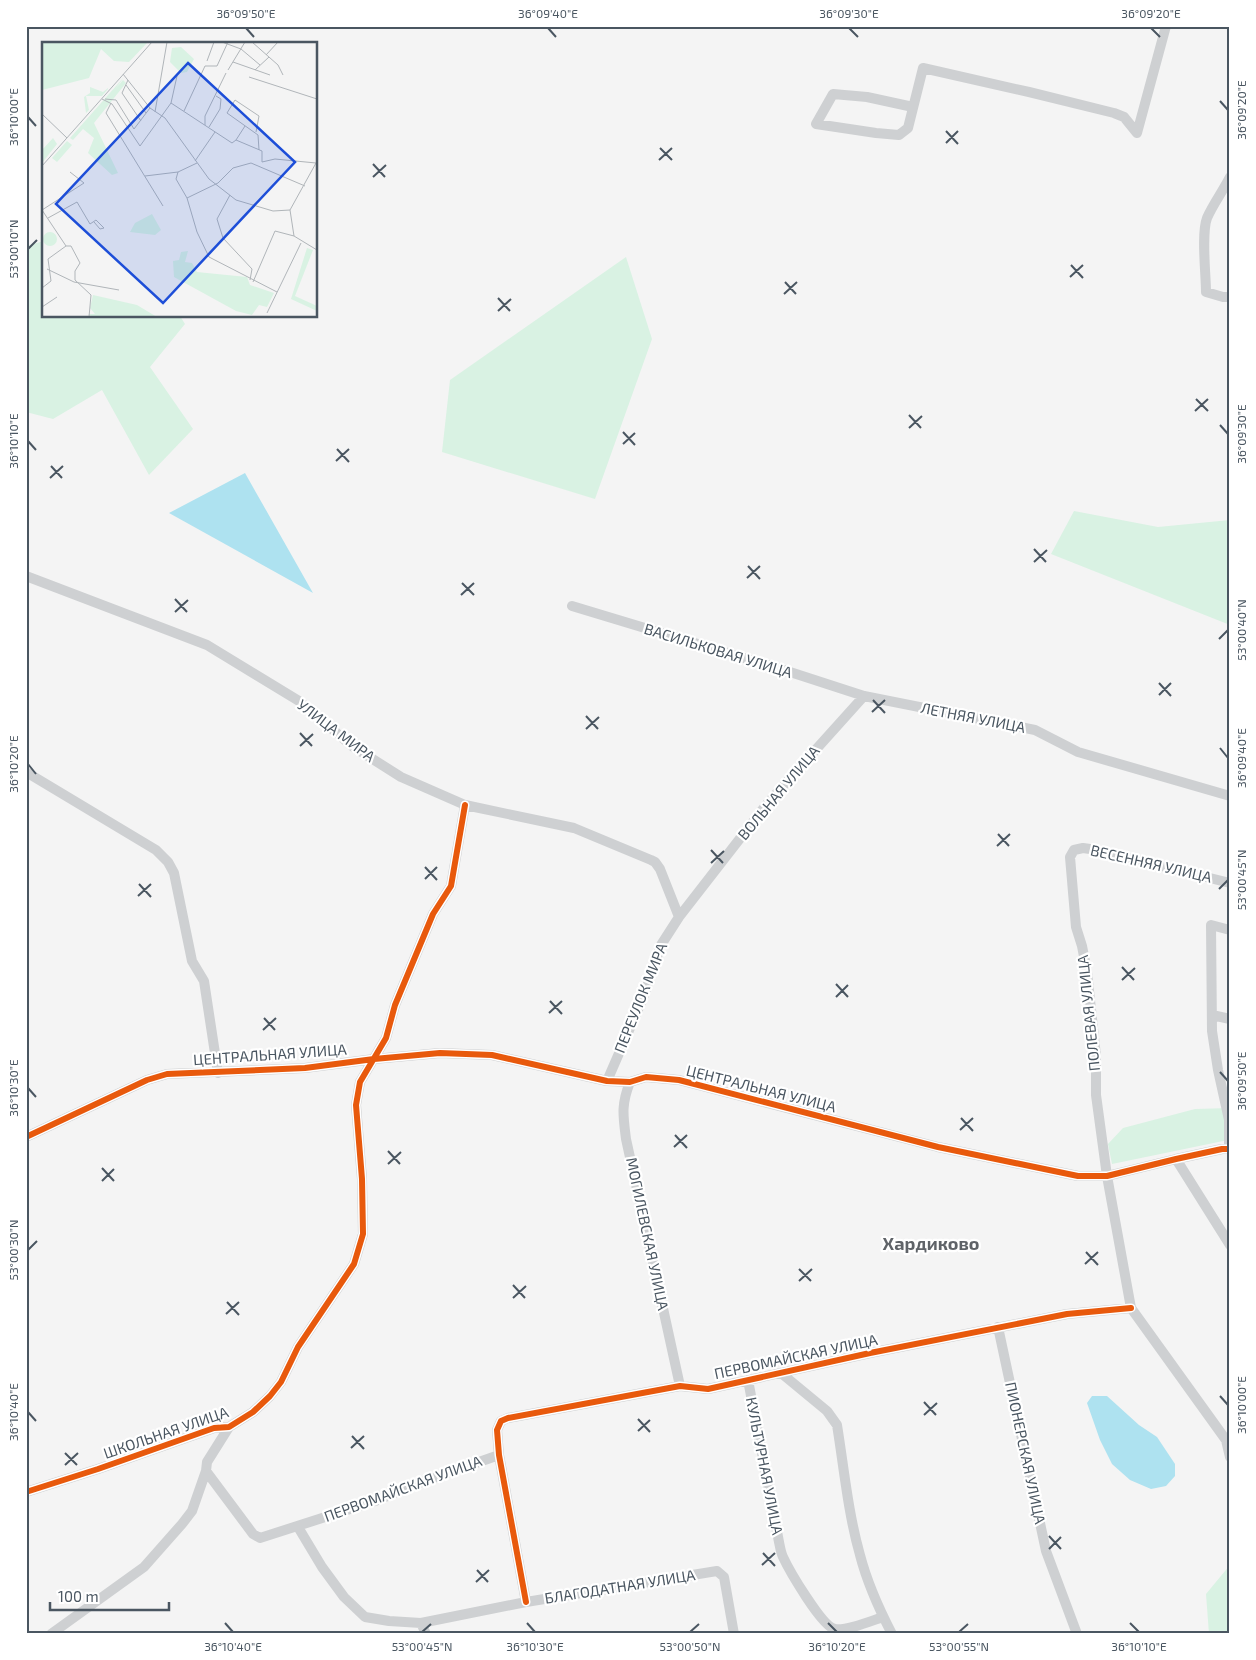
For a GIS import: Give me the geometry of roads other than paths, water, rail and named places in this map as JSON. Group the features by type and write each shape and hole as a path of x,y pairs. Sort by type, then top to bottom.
{"street":[{"path":"913,107 867,97 833,94 816,124 899,135 908,128 913,107 922,68 1114,113 1124,117 1137,133 1166,26"},
{"path":"1230,177 1210,212 1205,228 1206,292 1230,297"},
{"name":"УЛИЦА МИРА","path":"26,576 207,645 299,701 352,746 401,777 464,805 574,828 655,862 660,869 679,917"},
{"name":"ВАСИЛЬКОВАЯ УЛИЦА","path":"572,606 864,696"},
{"name":"ЛЕТНЯЯ УЛИЦА","path":"864,696 1035,730 1078,752 1230,796"},
{"name":"ВОЛЬНАЯ УЛИЦА","path":"679,917 766,805 864,696"},
{"path":"26,772 156,850 168,862 174,874 192,961 204,981 218,1073"},
{"name":"ШКОЛЬНАЯ УЛИЦА","path":"26,1492 214,1428 229,1427 252,1412 270,1396 281,1382 298,1346 354,1264 363,1234 362,1179 356,1105 360,1082 386,1038 395,1005 433,914 451,886 464,805"},
{"name":"ВЕСЕННЯЯ УЛИЦА","path":"1072,852 1078,848 1097,850 1230,883"},
{"name":"ПОЛЕВАЯ УЛИЦА","path":"1072,852 1070,857 1076,927 1087,972 1096,1056 1096,1095 1106,1176 1131,1308"},
{"name":"ПЕРЕУЛОК МИРА","path":"607,1082 643,998 661,945 679,917"},
{"path":"1229,1149 1227,1102 1214,1048 1211,925 1230,930"},
{"path":"1212,1015 1230,1019"},
{"name":"ЦЕНТРАЛЬНАЯ УЛИЦА","path":"26,1137 147,1080 167,1074 305,1068 440,1053 492,1055 607,1082 630,1082 646,1076 680,1080 938,1147 1078,1176 1106,1176 1176,1159 1229,1149"},
{"name":"МОГИЛЕВСКАЯ УЛИЦА","path":"630,1082 624,1096 622,1110 626,1139 680,1386"},
{"path":"1176,1159 1230,1245"},
{"path":"1131,1308 1226,1440 1230,1456"},
{"name":"ПЕРВОМАЙСКАЯ УЛИЦА","path":"206,1471 253,1534 260,1538 375,1501 419,1482 499,1455 497,1430 501,1421 508,1418 680,1386 708,1389 998,1327 1067,1314 1131,1308"},
{"name":"ПИОНЕРСКАЯ УЛИЦА","path":"998,1327 1046,1551 1077,1634"},
{"path":"781,1373 827,1411 836,1425 860,1556 883,1617 892,1634"},
{"name":"КУЛЬТУРНАЯ УЛИЦА","path":"748,1380 778,1542 783,1557 811,1604 825,1624 832,1629 841,1630 883,1617"},
{"path":"51,1634 144,1567 192,1511 206,1471 207,1462 229,1427"},
{"path":"499,1455 526,1602"},
{"name":"БЛАГОДАТНАЯ УЛИЦА","path":"298,1527 322,1567 344,1597 365,1617 421,1623 526,1602 717,1571 724,1577 733,1631"},
{"path":"421,1623 426,1634"}],"water":[{"path":"245,473 313,593 169,513"},
{"path":"1092,1396 1107,1396 1139,1425 1157,1437 1175,1464 1175,1476 1166,1486 1151,1489 1130,1480 1112,1464 1100,1440 1087,1403"}],"district":[{"name":"Хардиково","path":"931,1244"}]}
